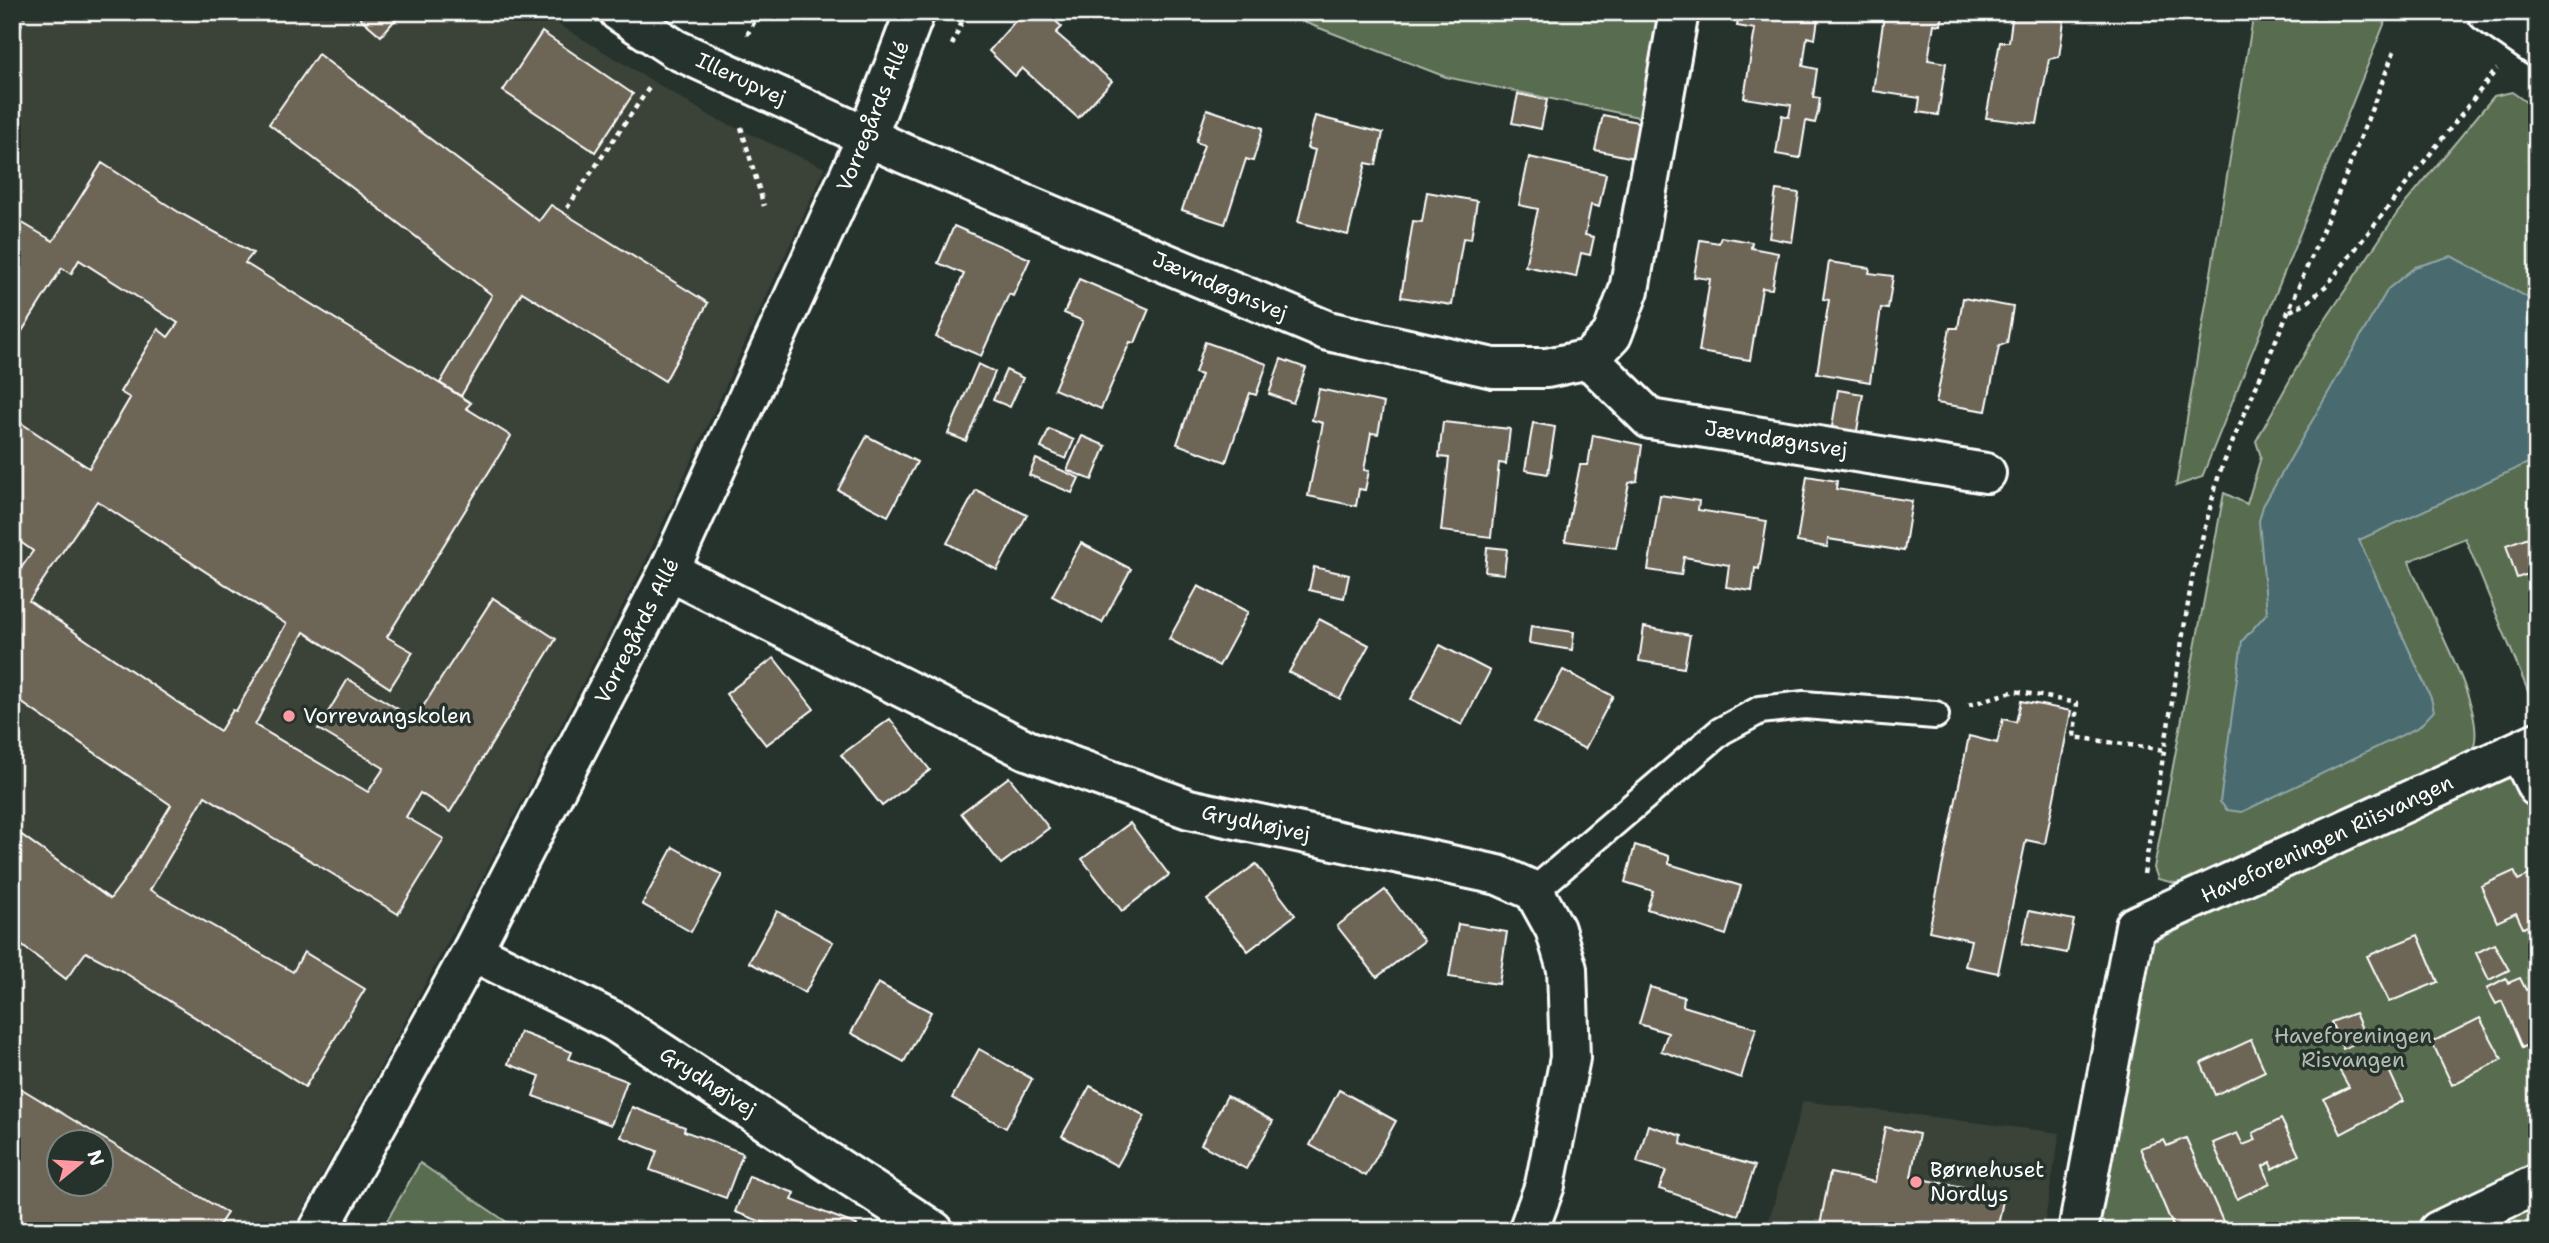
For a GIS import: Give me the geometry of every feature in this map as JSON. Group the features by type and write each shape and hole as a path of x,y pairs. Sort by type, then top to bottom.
{"street":[{"name":"Illerupvej","path":"619,12 675,49 867,137"},
{"name":"Vorregårds Allé","path":"318,1231 472,951 669,571 867,137 915,12"},
{"path":"1590,359 1612,335 1629,290 1679,12"},
{"path":"2487,12 2530,42"},
{"name":"Jævndøgnsvej","path":"867,137 1328,331 1493,368 1547,368 1590,359 1650,419 1986,473"},
{"name":"Grydhøjvej","path":"669,571 1027,750 1189,809 1498,874 1534,891"},
{"name":"Haveforeningen Riisvangen","path":"2135,926 2528,747 2537,787"},
{"path":"1528,1231 1545,1185 1570,1058 1567,969 1555,929 1534,891"},
{"path":"2078,1231 2135,926"},
{"name":"Grydhøjvej","path":"472,951 615,1022 934,1231"},
{"path":"2438,1231 2537,1185"}],"lane":[{"path":"1534,891 1721,731 1760,710 1804,705 1935,715"}],"path":[{"path":"12,46 25,12"},
{"path":"2289,311 2320,293 2530,42"},
{"path":"568,208 675,49"},
{"path":"2135,926 2193,573 2219,474 2344,180 2395,49"},
{"path":"726,72 764,206"},
{"path":"1935,715 2015,691 2077,703 2074,737 2165,750"}],"shaded area":[{"name":"Vorrevangskolen","path":"12,12 538,12 712,117 825,168 646,560 486,871 292,1231 12,1231"},
{"name":"Børnehuset Nordlys","path":"1803,1101 2060,1133 2043,1231 1766,1231"}],"green space":[{"path":"1278,12 1659,14 1643,118 1446,77"},
{"path":"2254,12 2389,12 2202,477 2176,486"},
{"path":"2512,92 2537,110 2537,713 2465,538 2409,561 2471,706 2475,728 2474,746 2470,753 2461,763 2202,880 2174,883 2158,879 2154,868 2224,493 2247,504 2261,457 2256,441 2315,335 2398,212 2494,96"},
{"name":"Haveforeningen Risvangen","path":"2537,762 2537,1231 2094,1231 2150,943"},
{"path":"420,1163 520,1231 381,1231"}],"water":[{"path":"2451,256 2529,298 2537,306 2537,459 2359,540 2431,698 2434,711 2419,727 2242,812 2227,810 2220,802 2242,641 2267,613 2259,521 2263,506 2388,289 2415,267"}],"building":[{"path":"365,12 402,12 381,36 360,18"},
{"path":"1023,12 1046,12 1062,27 1056,33 1112,81 1078,118 1022,68 1015,76 989,51"},
{"path":"1739,12 1819,12 1815,39 1807,37 1803,66 1817,69 1813,97 1820,98 1815,123 1806,121 1800,158 1776,154 1782,115 1789,117 1791,105 1744,98 1755,29 1737,26"},
{"path":"1868,12 1943,12 1941,25 1934,24 1928,60 1946,63 1938,115 1918,112 1920,98 1873,91 1884,16"},
{"path":"2013,12 2064,21 2059,57 2049,59 2037,124 1986,118 2000,42 2009,42"},
{"path":"542,32 633,94 595,152 503,91"},
{"path":"318,54 539,221 551,205 708,303 665,381 522,292 461,396 440,383 492,295 269,124"},
{"path":"1518,94 1547,100 1541,129 1512,123"},
{"path":"1207,109 1263,128 1253,161 1246,159 1225,224 1182,210 1204,145 1196,142"},
{"path":"1603,115 1642,123 1634,158 1595,150"},
{"path":"1315,116 1383,133 1376,165 1366,163 1348,235 1298,222 1315,150 1307,148"},
{"path":"1529,157 1606,174 1599,207 1591,205 1585,235 1594,237 1590,255 1581,253 1576,277 1525,266 1538,209 1519,205"},
{"path":"102,163 180,213 253,253 245,263 471,403 466,408 511,436 387,637 413,652 390,688 304,632 255,725 368,792 384,768 318,729 348,679 415,719 493,598 556,639 450,812 420,793 406,817 444,839 398,914 205,796 150,890 293,972 304,952 365,989 305,1087 122,971 86,952 66,979 12,938 12,828 110,899 171,805 12,696 12,581 33,551 12,536 12,417 89,468 130,398 120,392 158,329 168,337 178,323 79,260 71,274 62,268 12,347 12,217 53,241","holes":["97,501 286,624 236,711 233,710 220,731 29,601"]},
{"path":"1776,190 1799,193 1792,242 1769,238"},
{"path":"1427,192 1477,201 1471,239 1463,238 1452,305 1401,297 1413,221 1422,222"},
{"path":"954,226 1030,259 1013,296 1009,294 981,356 936,337 964,274 938,263"},
{"path":"1721,237 1752,242 1751,248 1778,253 1772,289 1762,288 1750,360 1699,352 1710,279 1694,277 1700,240 1719,243"},
{"path":"1829,262 1870,268 1869,273 1893,276 1888,309 1881,308 1870,382 1817,373 1829,300 1823,299"},
{"path":"1079,279 1149,309 1135,343 1130,342 1101,409 1054,389 1083,321 1064,313"},
{"path":"1963,298 2013,307 2007,343 1999,346 1986,411 1936,403 1950,328 1958,328"},
{"path":"1205,342 1267,364 1256,395 1250,393 1226,462 1177,444 1201,375 1195,373"},
{"path":"1281,359 1306,368 1293,403 1269,394"},
{"path":"978,364 995,372 966,441 948,434"},
{"path":"1006,370 1023,378 1010,407 993,400"},
{"path":"1319,389 1384,403 1378,434 1371,433 1364,470 1369,471 1365,490 1359,489 1356,506 1308,496 1323,423 1312,420"},
{"path":"1838,390 1863,394 1856,437 1831,433"},
{"path":"1443,422 1510,429 1506,464 1499,463 1491,537 1441,531 1449,458 1439,457"},
{"path":"1533,423 1555,427 1548,474 1525,470"},
{"path":"1049,429 1074,440 1066,459 1041,448"},
{"path":"1593,435 1642,445 1637,481 1629,483 1616,548 1565,541 1580,465 1588,465"},
{"path":"867,436 917,462 888,516 838,490"},
{"path":"1082,436 1106,446 1092,480 1067,470"},
{"path":"1036,459 1079,478 1072,493 1029,475"},
{"path":"1807,476 1837,481 1836,489 1912,501 1904,551 1828,539 1827,547 1797,542"},
{"path":"976,490 1027,515 997,570 947,543"},
{"path":"1660,495 1699,501 1698,510 1767,521 1759,569 1755,568 1752,591 1726,587 1729,565 1684,557 1681,575 1648,570"},
{"path":"2537,534 2537,571 2517,578 2506,545"},
{"path":"1081,543 1131,569 1102,623 1052,596"},
{"path":"1487,547 1507,549 1504,574 1485,572"},
{"path":"1314,567 1349,575 1344,598 1309,590"},
{"path":"1198,586 1248,612 1219,666 1169,639"},
{"path":"1319,619 1369,645 1340,699 1289,672"},
{"path":"1531,626 1574,632 1572,650 1529,643"},
{"path":"1644,627 1690,635 1684,668 1639,661"},
{"path":"1440,645 1490,671 1462,725 1411,699"},
{"path":"774,658 814,709 766,745 726,694"},
{"path":"1563,670 1613,696 1585,749 1534,723"},
{"path":"2021,701 2071,711 2045,844 2026,840 1998,973 1965,966 1971,940 1929,931 1969,736 1997,743 2003,719 2016,722"},
{"path":"890,719 930,770 882,806 841,755"},
{"path":"1009,777 1049,828 1001,864 961,813"},
{"path":"1130,823 1169,875 1122,911 1082,859"},
{"path":"1635,845 1669,856 1669,864 1741,886 1726,935 1647,909 1653,891 1625,882"},
{"path":"673,847 722,875 691,932 642,904"},
{"path":"1256,864 1295,915 1248,951 1207,900"},
{"path":"2514,871 2518,880 2536,872 2537,874 2537,922 2523,928 2516,913 2497,922 2481,886"},
{"path":"1385,890 1424,941 1377,977 1337,926"},
{"path":"777,911 833,942 805,993 749,962"},
{"path":"2029,911 2074,920 2067,953 2022,944"},
{"path":"1458,924 1507,932 1499,984 1449,977"},
{"path":"2418,935 2438,982 2389,1002 2367,956"},
{"path":"2494,944 2509,970 2489,980 2476,953"},
{"path":"2506,978 2508,983 2520,978 2526,990 2537,985 2537,1040 2522,1048 2502,1001 2496,1004 2487,988"},
{"path":"878,983 931,1012 904,1062 851,1033"},
{"path":"1650,987 1684,997 1683,1006 1756,1028 1741,1078 1661,1051 1668,1033 1639,1024"},
{"path":"2355,1013 2366,1038 2343,1049 2331,1022"},
{"path":"2480,1018 2502,1059 2452,1085 2432,1042"},
{"path":"520,1032 572,1052 569,1059 627,1081 611,1125 533,1096 540,1076 508,1064"},
{"path":"2251,1040 2265,1071 2215,1095 2201,1063"},
{"path":"979,1049 1032,1079 1006,1128 952,1098"},
{"path":"2364,1056 2373,1074 2388,1068 2403,1101 2341,1134 2324,1099 2349,1087 2340,1071"},
{"path":"12,1083 86,1128 46,1128 46,1198 116,1198 116,1146 227,1213 215,1231 12,1231"},
{"path":"1090,1086 1145,1116 1117,1166 1062,1136"},
{"path":"1339,1090 1396,1121 1366,1176 1310,1145"},
{"path":"1227,1096 1273,1121 1246,1169 1201,1144"},
{"path":"632,1107 685,1127 684,1131 743,1153 726,1198 650,1170 657,1151 621,1137"},
{"path":"2281,1119 2299,1155 2272,1169 2271,1162 2263,1166 2270,1183 2237,1199 2213,1143 2237,1133 2243,1145 2256,1140 2253,1133"},
{"path":"1648,1125 1682,1136 1681,1144 1755,1166 1738,1215 1659,1189 1666,1171 1637,1162"},
{"path":"1885,1127 1919,1134 1911,1177 2004,1195 1997,1231 1819,1231 1830,1173 1875,1182"},
{"path":"2186,1138 2225,1226 2215,1231 2175,1231 2140,1148 2164,1140 2167,1146"},
{"path":"749,1176 795,1193 792,1200 857,1225 854,1231 765,1231 768,1224 735,1212"}],"place":[{"name":"Vorrevangskolen","path":"289,716"},
{"name":"Børnehuset Nordlys","path":"1916,1182"}]}
